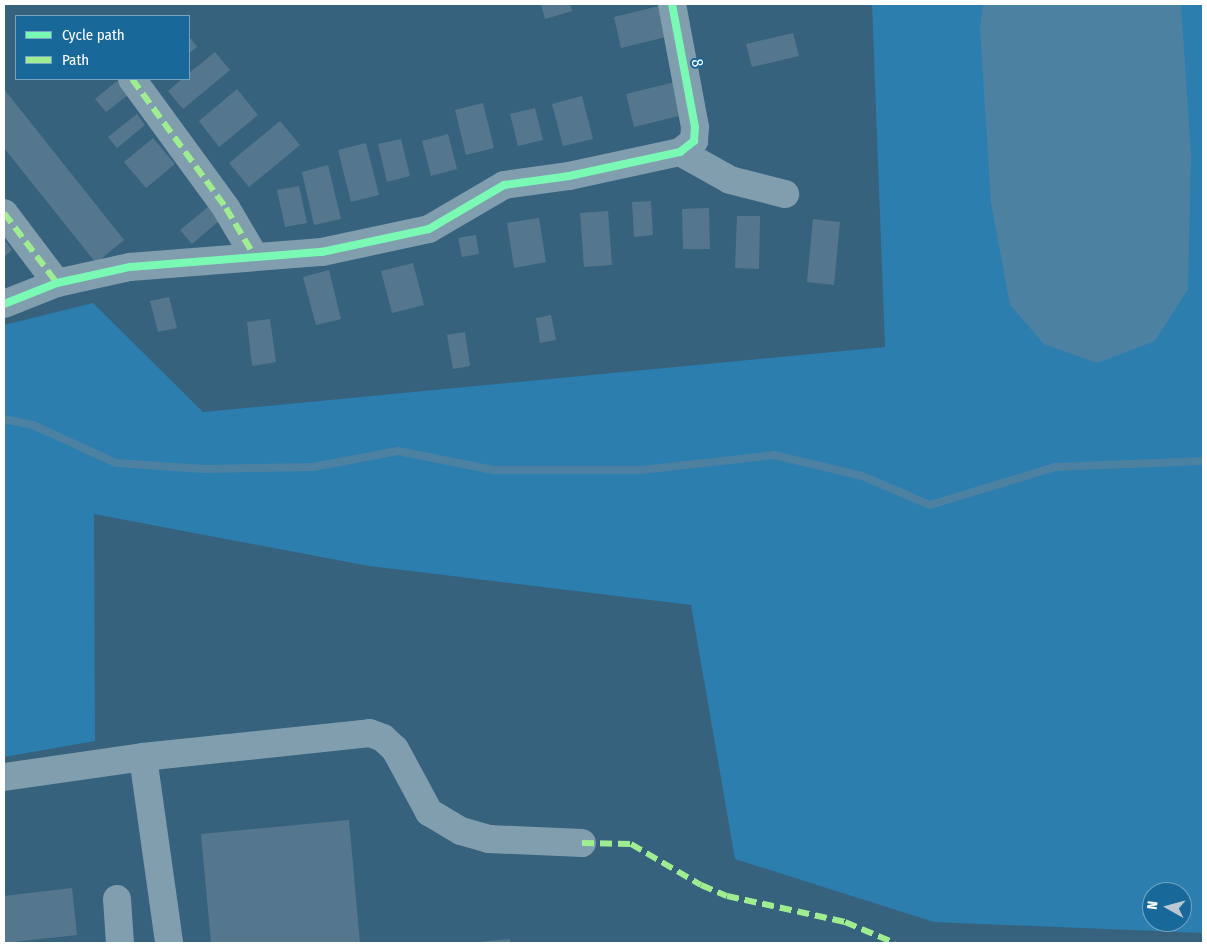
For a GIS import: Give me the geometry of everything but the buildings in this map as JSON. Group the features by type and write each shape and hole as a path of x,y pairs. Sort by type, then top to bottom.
{"street":[{"name":"8","path":"672,4 695,127 694,141 680,152"},
{"path":"133,80 226,208 255,257"},
{"path":"4,304 57,282 130,267 322,252 429,229 504,185 569,176 680,152 730,180 785,194"},
{"path":"4,213 57,282"},
{"path":"4,777 143,757 370,733 384,738 395,749 429,812 461,831 489,839 582,843"},
{"path":"143,757 169,943"},
{"path":"117,899 120,943"}],"shaded area":[{"path":"872,4 1203,4 1203,933 1179,932 1192,932 1192,882 1142,882 1142,931 934,922 735,859 691,605 369,566 94,514 95,741 4,757 4,325 93,303 203,412 885,347"},
{"path":"983,4 1181,4 1191,154 1188,289 1155,341 1097,363 1044,344 1010,305 991,203 980,28"}],"waterway":[{"path":"4,419 33,425 116,463 205,469 313,467 398,451 493,470 641,470 774,455 862,476 930,505 1055,467 1203,461"}],"marked path":[{"path":"133,80 226,208 255,257"},
{"path":"4,213 57,283"},
{"path":"582,843 631,844 701,885 727,896 845,922 895,943"}],"cycle path":[{"path":"4,304 57,283 130,267 322,252 429,229 504,185 569,176 680,152 694,141 695,127 672,4"}]}
